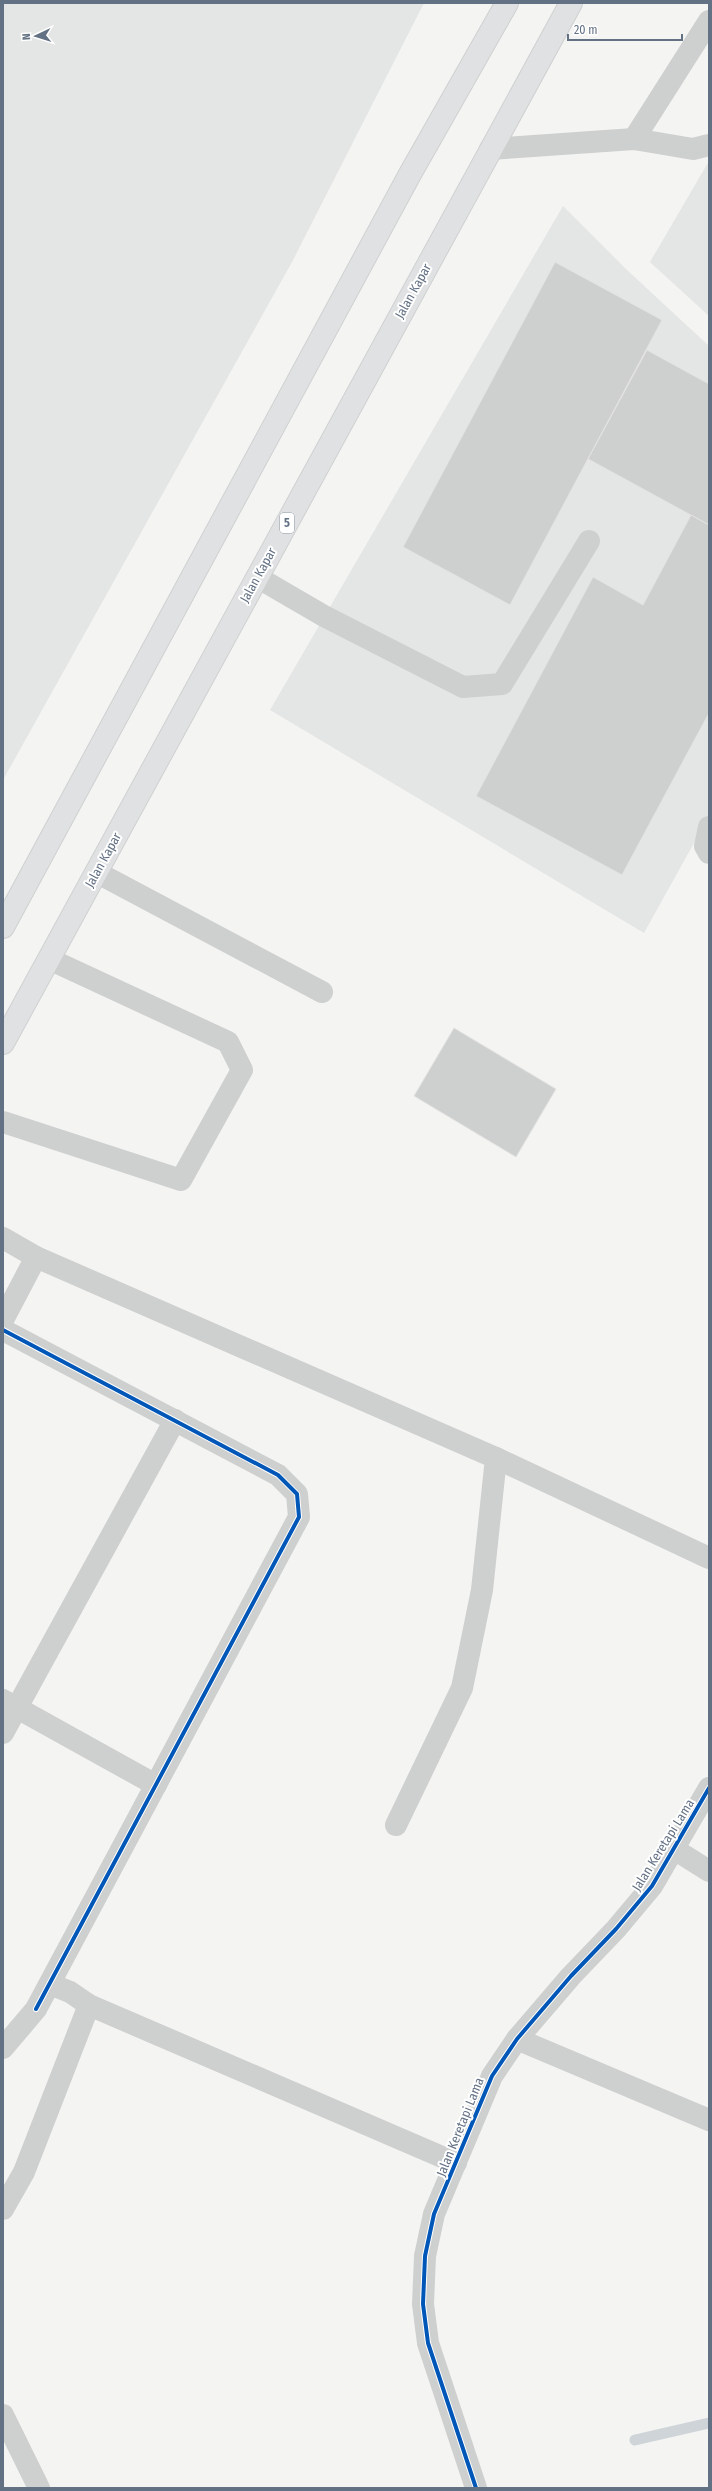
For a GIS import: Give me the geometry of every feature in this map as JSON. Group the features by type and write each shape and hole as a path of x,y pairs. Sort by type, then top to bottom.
{"highway":[{"path":"3,927 403,188 507,3"},
{"name":"Jalan Kapar","path":"3,1043 571,3"}],"street":[{"path":"634,139 709,21"},
{"path":"490,149 634,139 693,149 709,144"},
{"path":"257,577 324,616 463,687 502,684 589,541"},
{"path":"709,827 705,846 709,853"},
{"path":"96,872 322,992"},
{"path":"3,1122 181,1180 242,1070 228,1042 49,959"},
{"path":"3,1238 36,1257 496,1458 709,1558"},
{"path":"3,1320 36,1257"},
{"path":"3,1330 278,1475 297,1494 299,1517 50,1984 36,2009 3,2048"},
{"path":"3,1733 10,1704 175,1420"},
{"path":"396,1825 462,1688 482,1590 496,1458"},
{"path":"10,1704 156,1785"},
{"name":"Jalan Keretapi Lama","path":"476,2488 428,2343 423,2304 425,2256 434,2214 492,2076 517,2039 571,1976 616,1929 652,1886 709,1788"},
{"path":"674,1849 709,1871"},
{"path":"50,1984 70,1992 89,2005 456,2163"},
{"path":"3,2209 24,2172 89,2005"},
{"path":"517,2039 709,2120"},
{"path":"3,2415 38,2488"}],"shaded area":[{"path":"3,3 424,3 292,262 3,780"},
{"path":"709,161 709,316 650,262"},
{"path":"563,206 626,269 709,346 709,816 644,933 270,710"}],"building":[{"path":"555,262 662,320 510,605 403,547"},
{"path":"647,350 709,384 709,525 588,459"},
{"path":"691,515 709,525 709,713 622,875 476,796 593,577 643,605"},
{"path":"454,1028 556,1089 516,1157 414,1096"}],"waterway":[{"path":"635,2440 709,2423"}],"cycle path":[{"path":"3,1330 278,1475 297,1494 299,1517 36,2009"},
{"path":"476,2488 428,2343 423,2304 425,2256 434,2214 492,2076 517,2039 571,1976 616,1929 652,1886 709,1788"}]}
